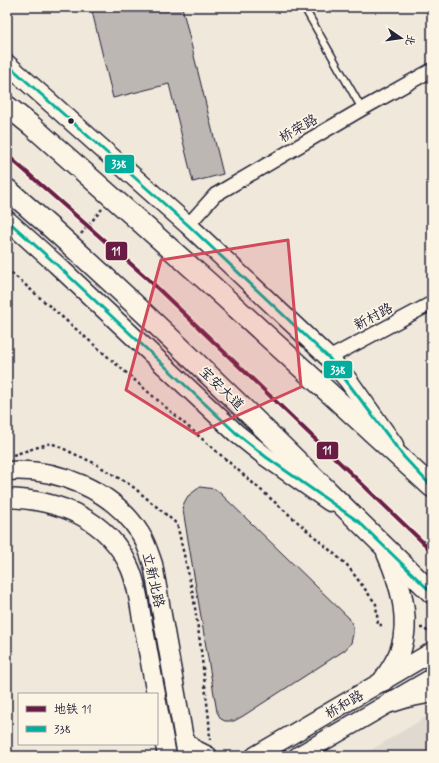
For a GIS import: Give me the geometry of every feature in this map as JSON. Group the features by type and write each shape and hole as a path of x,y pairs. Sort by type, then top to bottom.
{"main road":[{"path":"7,64 188,225 329,358 348,380 415,471"},
{"path":"7,106 32,126 209,283 432,486"},
{"name":"宝安大道","path":"7,189 72,245 172,339 432,594"},
{"path":"7,220 236,433 266,457 358,522"},
{"name":"立新北路","path":"7,471 36,471 62,477 83,485 113,503 136,526 145,543 153,564 185,748"},
{"name":"立新北路","path":"7,498 36,501 74,511 100,528 121,550 131,570 134,581 156,693"},
{"path":"383,546 398,581 404,616 404,634 401,649 395,664 383,681"},
{"name":"桥和路","path":"255,756 432,652"},
{"name":"桥和路","path":"298,756 432,678"},
{"path":"391,702 432,692"},
{"path":"158,707 167,756"},
{"path":"185,748 192,748 208,756"}],"street":[{"name":"桥荣路","path":"188,225 215,195 432,70"},
{"name":"新村路","path":"329,358 432,303"}],"lane":[{"path":"304,7 362,109"}],"path":[{"path":"81,234 106,204"},
{"path":"7,269 347,565 376,604 378,625 382,625"},
{"path":"414,627 424,628 432,636"}],"highlighted area":[{"path":"288,240 301,387 196,434 126,390 161,260"}],"shaded area":[{"path":"426,717 432,718 432,756 361,756"}],"building":[{"path":"91,7 182,7 223,174 193,182 169,84 113,98"},
{"path":"200,487 215,489 220,493 349,618 353,626 351,643 345,650 234,721 225,721 221,719 217,712 183,510 184,503 188,496"}],"metro line":[{"name":"11","path":"7,155 148,279 432,551"}],"transit line":[{"name":"338","path":"7,64 188,225 329,358 404,457 432,487"},
{"name":"338","path":"7,220 236,433 266,457 359,522 432,593"}]}
